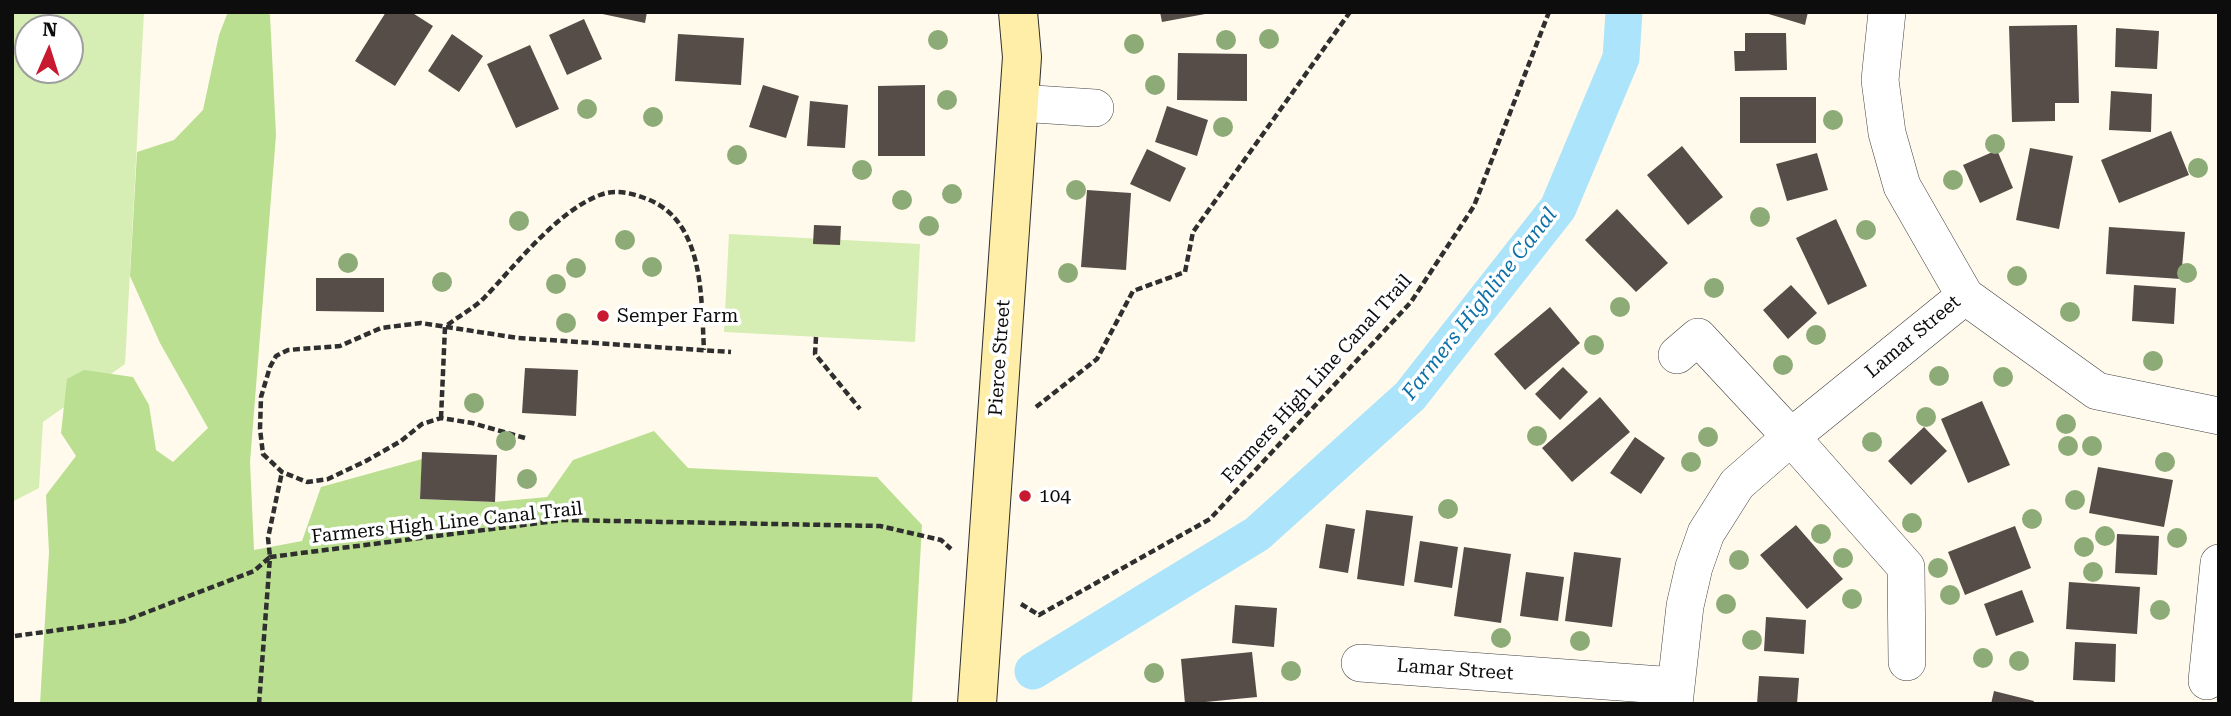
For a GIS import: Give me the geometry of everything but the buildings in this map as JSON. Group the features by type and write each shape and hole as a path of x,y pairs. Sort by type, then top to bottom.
{"street":[{"name":"Pierce Street","path":"976,704 1022,57 1018,12"},
{"name":"Lamar Street","path":"1360,663 1675,695 1685,606 1694,567 1706,533 1737,484 1965,296 1902,186 1891,146 1880,80 1887,12"},
{"path":"1019,103 1094,108"},
{"path":"1965,296 2097,391 2219,416"},
{"path":"1677,355 1698,337 1906,566 1907,662"},
{"path":"2207,681 2219,563"}],"path":[{"path":"1030,411 1097,359 1133,291 1185,272 1193,232 1350,12"},
{"name":"Farmers High Line Canal Trail","path":"1015,601 1040,615 1210,519 1411,302 1474,206 1549,12"},
{"path":"445,327 483,299 502,276 554,226 581,206 600,195 631,193 656,202 666,209 688,237 698,277 704,350"},
{"path":"525,438 441,418 422,424 401,441 366,461 328,479 307,482 282,472 263,454 260,429 261,397 276,356 288,350 341,346 382,328 421,323 518,338 731,352"},
{"path":"441,418 445,327"},
{"path":"816,337 815,354 860,409"},
{"path":"259,704 270,556 268,538 282,472"},
{"name":"Farmers High Line Canal Trail","path":"270,556 563,520 880,526 942,540"},
{"path":"15,636 124,621 254,571 270,556"}],"green space":[{"path":"12,12 144,12 125,364 43,422 39,488 12,502"},
{"path":"228,12 266,12 270,15 276,135 250,462 254,550 302,541 321,487 422,459 420,499 494,502 547,497 573,460 654,431 688,468 877,477 922,525 912,704 40,704 49,552 46,495 76,456 61,433 67,379 84,370 133,377 149,405 156,450 173,462 208,428 160,343 130,276 137,152 174,140 203,110 219,35"},
{"path":"729,234 920,244 915,342 724,332"}],"waterway":[{"name":"Farmers Highline Canal","path":"1033,671 1257,534 1410,396 1558,208 1621,58 1624,12"}],"place":[{"name":"Semper Farm","path":"603,316"},
{"name":"104","path":"1025,496"}]}
